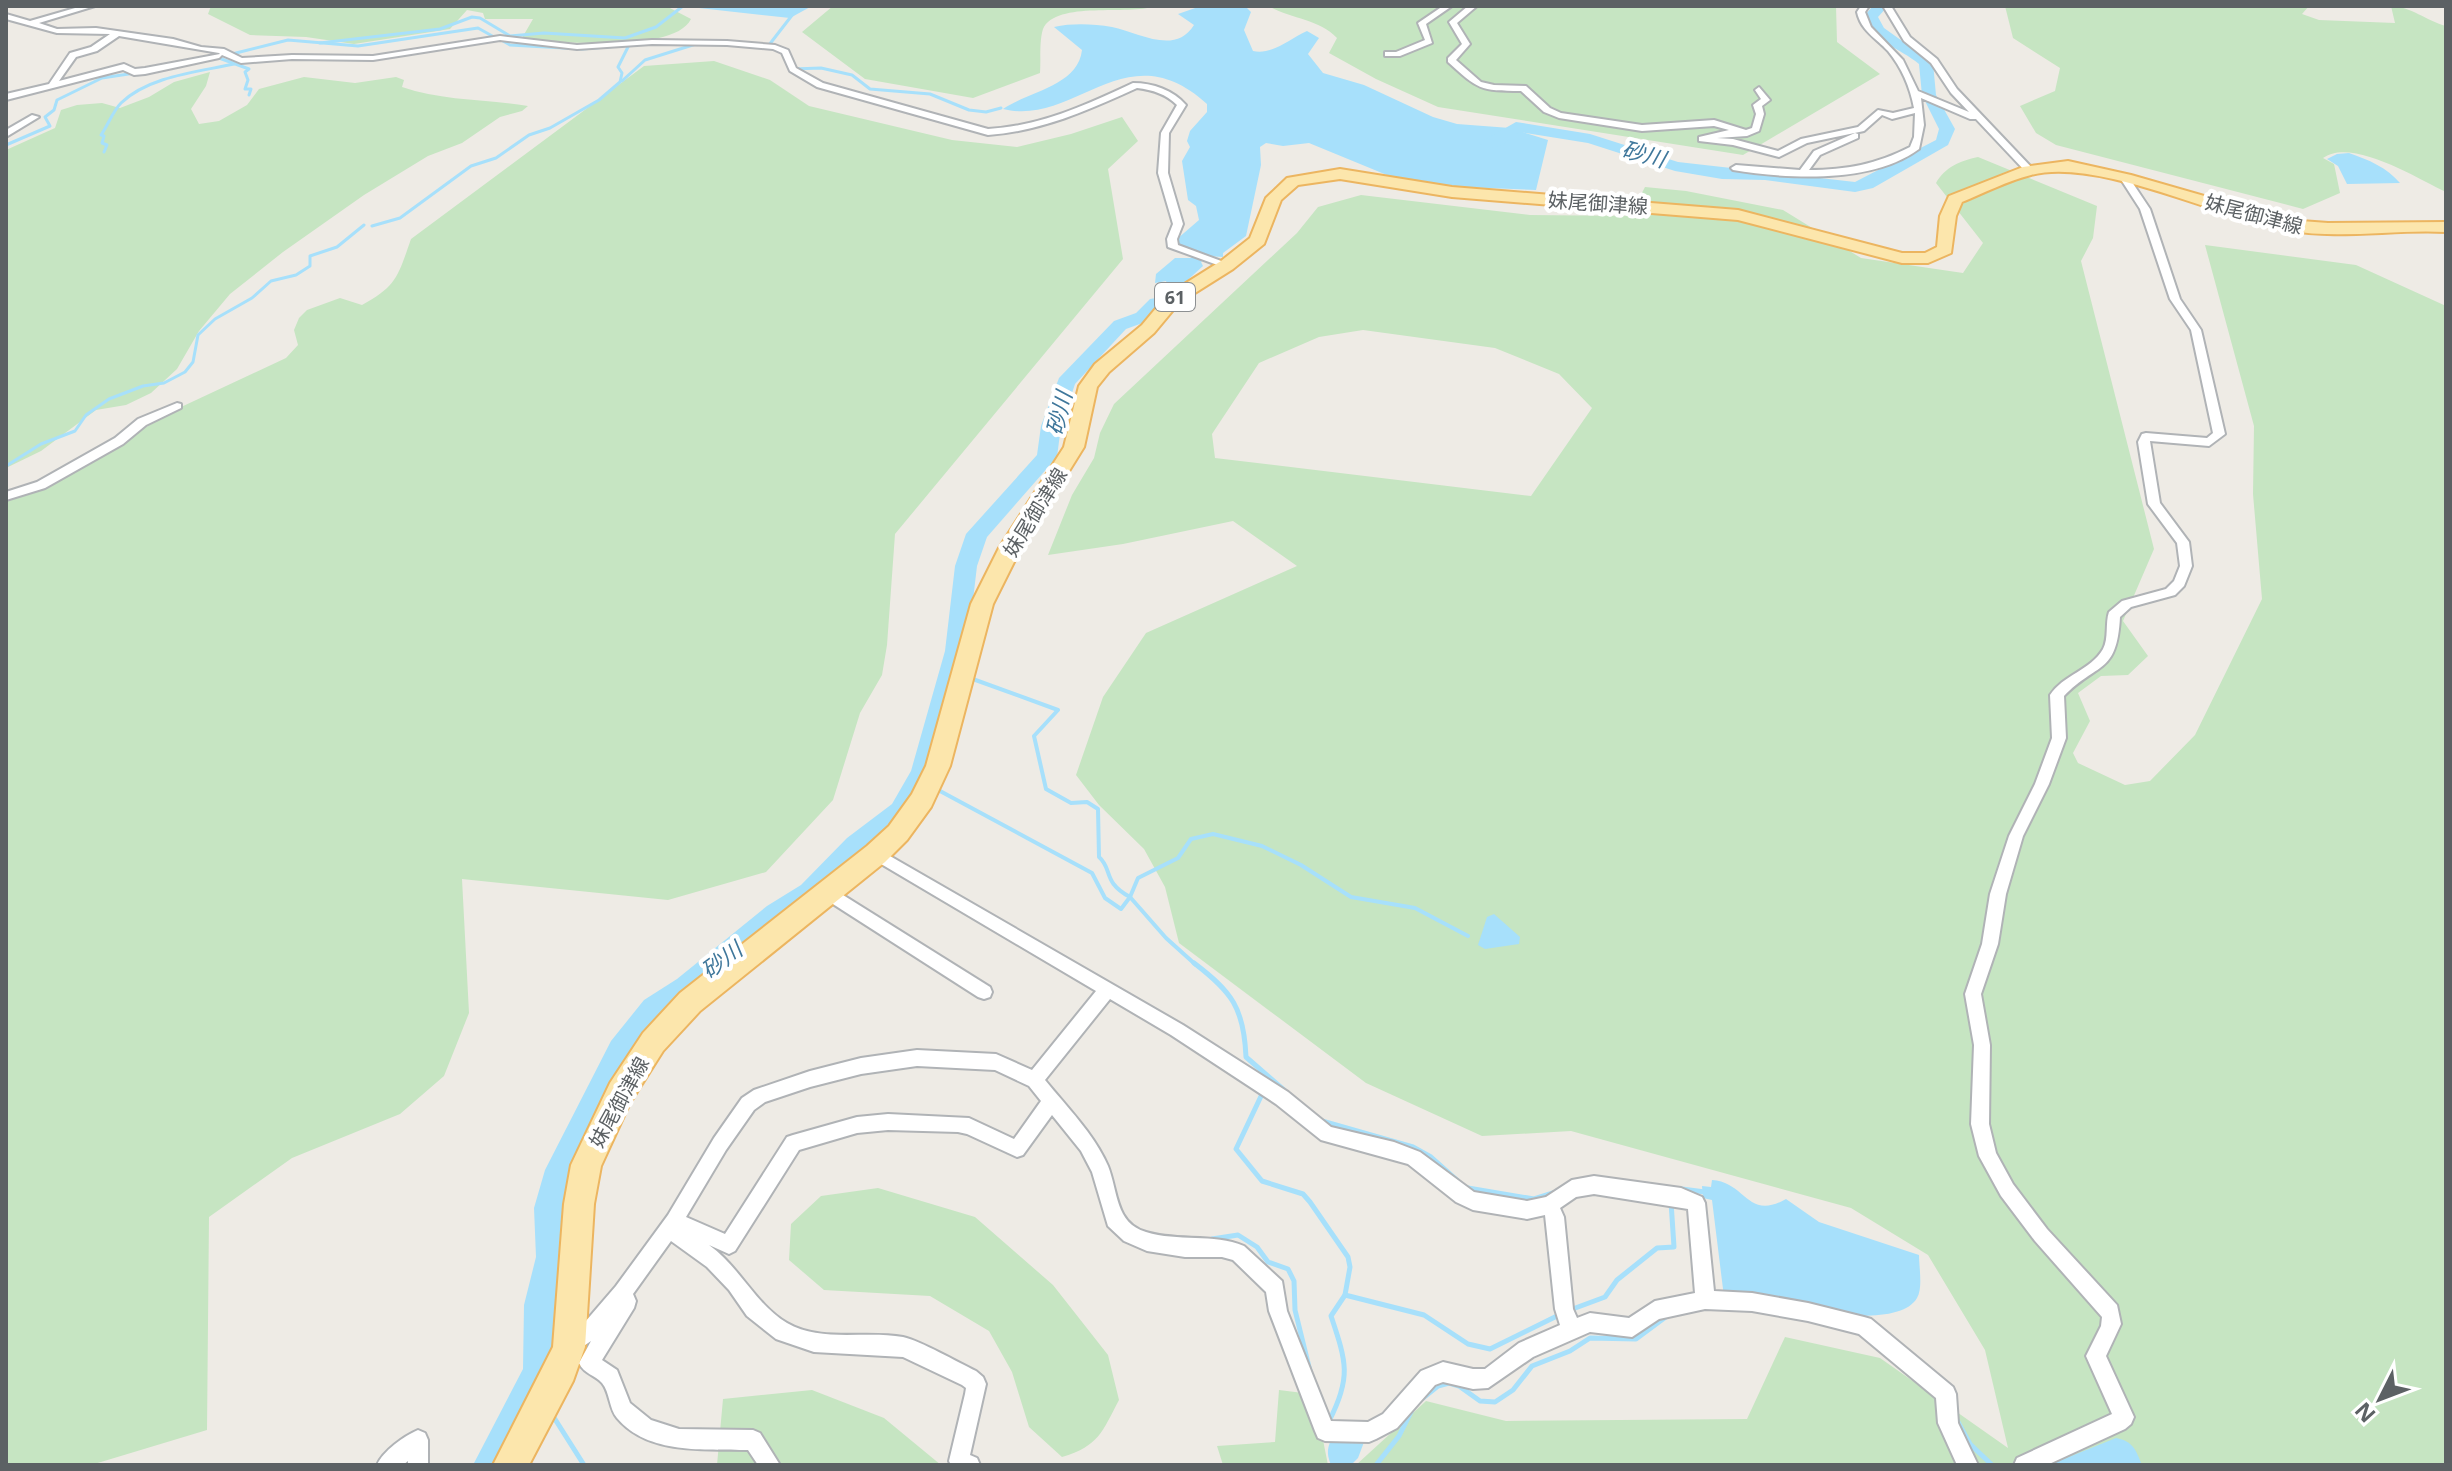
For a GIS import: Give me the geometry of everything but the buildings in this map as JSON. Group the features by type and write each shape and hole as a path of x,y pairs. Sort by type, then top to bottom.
{"main road":[{"name":"妹尾御津線","path":"510,1465 561,1369 569,1347 579,1204 586,1165 620,1093 653,1042 690,1002 876,854 914,812 929,788 982,604 1010,548 1074,447 1088,386 1102,368 1148,329 1173,299 1217,262 1258,240 1274,198 1282,188 1293,181 1324,175 1356,176 1452,192 1738,215 1916,260 1938,255 1945,249 1948,216 1955,199 2029,170 2068,166 2125,178 2287,225 2335,231 2394,225 2446,227"}],"street":[{"path":"31,23 91,6"},
{"path":"1388,54 1397,54 1429,41 1422,23 1448,6"},
{"path":"1473,6 1453,22 1466,44 1451,60 1478,84 1523,88 1547,110 1559,115 1642,128 1714,123 1747,133"},
{"path":"1736,168 1861,171 1895,161 1914,149 1921,137 1918,94 1891,49 1865,28 1861,12 1865,6"},
{"path":"1887,7 1900,30 1934,61 1954,91 2029,170"},
{"path":"6,16 57,31 117,33 173,41 221,51 241,61 292,57 373,58 500,38 577,47 702,42 779,48 789,56 793,69 832,89 988,132 1011,130 1065,116 1136,85 1162,91 1182,105 1165,133 1165,188 1178,215 1173,247 1217,262"},
{"path":"6,27 17,21"},
{"path":"52,86 73,55 94,49 117,33"},
{"path":"6,97 124,67 134,72 145,71 227,56"},
{"path":"1759,90 1766,100 1757,105 1760,114 1756,129 1702,139 1733,142 1779,154 1804,141 1861,129 1881,112 1892,116 1917,110"},
{"path":"1918,94 1980,120"},
{"path":"6,134 35,117"},
{"path":"1803,172 1817,153 1856,137 1851,132"},
{"path":"2024,1465 2124,1417 2096,1356 2112,1328 2110,1312 2041,1235 2007,1190 1988,1156 1980,1124 1982,1045 1973,994 1990,944 1998,894 2016,836 2042,784 2059,738 2057,695 2068,681 2091,669 2110,648 2114,615 2127,604 2170,592 2180,583 2186,566 2183,542 2154,504 2144,442 2146,437 2209,442 2219,434 2196,330 2175,299 2145,209 2125,178"},
{"path":"6,496 41,485 119,441 142,422 177,406"},
{"path":"876,854 1108,989 1282,1098 1327,1134 1414,1158 1462,1196 1473,1201 1527,1210 1550,1205 1572,1189 1594,1185 1681,1197 1696,1203 1705,1300"},
{"path":"827,892 984,992"},
{"path":"1035,1080 1108,989"},
{"path":"569,1347 592,1329 623,1293 671,1225 748,1104 760,1096 840,1070 917,1058 996,1062 1035,1080 1087,1145 1100,1169 1114,1220 1130,1235 1147,1242 1185,1248 1222,1248 1238,1252 1275,1288 1278,1311 1325,1431 1369,1432 1390,1421 1428,1378 1443,1372 1473,1379 1488,1378 1526,1350 1590,1322 1632,1328 1655,1310 1705,1300 1752,1302 1864,1326 1946,1394 1950,1432 1968,1465"},
{"path":"671,1225 729,1245 793,1143 857,1125 930,1123 969,1126 1017,1149 1051,1102"},
{"path":"1550,1205 1555,1217 1564,1309 1571,1329"},
{"path":"671,1225 714,1260 736,1283 754,1309 783,1332 814,1342 904,1347 969,1378 976,1384 975,1394 959,1461 970,1465"},
{"path":"623,1293 627,1301 589,1363 610,1377 623,1410 645,1428 679,1439 753,1440 770,1465"},
{"path":"387,1465 418,1440 418,1465"}],"green space":[{"path":"211,6 666,6 691,19 680,30 662,37 612,43 560,42 522,38 533,19 485,19 483,13 467,10 450,29 354,44 306,37 250,35 208,14"},
{"path":"833,6 1154,6 1078,12 1051,20 1043,29 1040,73 973,98 865,79 802,32"},
{"path":"1268,6 1836,6 1837,42 1880,74 1743,155 1438,107 1376,79 1329,53 1337,38 1322,27"},
{"path":"2005,6 2309,6 2302,14 2319,20 2395,23 2391,6 2412,11 2446,26 2446,192 2367,156 2335,153 2323,158 2334,164 2340,193 2303,209 2056,145 2036,133 2020,106 2055,91 2060,68 2013,38"},
{"path":"714,61 770,80 809,106 952,140 1017,147 1122,117 1138,141 1108,169 1123,259 895,534 882,675 860,713 833,800 766,872 668,900 462,879 469,1013 444,1076 400,1114 292,1158 209,1217 207,1430 91,1465 6,1465 6,500 43,487 179,408 286,358 298,345 294,330 307,310 340,298 362,305 383,292 395,279 411,239 644,66"},
{"path":"210,72 206,86 191,109 199,124 219,121 247,105 259,89 304,77 355,83 396,77 404,80 402,87 417,92 528,106 522,111 500,117 462,143 428,156 364,195 283,252 230,294 199,331 177,369 151,393 126,405 96,410 41,451 6,468 6,150 55,128 61,110 102,103 120,108 149,97 174,82"},
{"path":"1978,157 2097,206 2093,238 2081,261 2154,549 2123,621 2148,656 2128,675 2101,676 2078,693 2090,721 2073,753 2078,763 2125,785 2150,781 2195,735 2262,599 2253,494 2254,426 2205,245 2356,265 2446,306 2446,1465 1356,1465 1426,1401 1506,1421 1747,1419 1785,1337 1880,1358 2008,1448 1985,1350 1928,1255 1851,1208 1571,1131 1482,1136 1366,1083 1179,943 1165,887 1144,849 1099,805 1076,775 1103,697 1146,633 1297,566 1233,521 1123,544 1048,555 1072,495 1094,458 1100,433 1114,404 1297,233 1318,207 1361,195 1530,215 1630,216 1645,187 1686,191 1783,210 1861,258 1963,273 1983,243 1936,183 1948,169","holes":["1363,330 1495,348 1559,374 1592,408 1531,496 1215,458 1212,434 1259,363 1319,337"]},
{"path":"878,1188 975,1217 1053,1285 1108,1355 1119,1400 1092,1443 1062,1457 1029,1427 1012,1372 989,1331 930,1296 824,1290 789,1260 791,1224 821,1196"},
{"path":"812,1390 884,1418 941,1465 717,1465 723,1399"},
{"path":"1279,1390 1303,1393 1321,1430 1328,1465 1223,1465 1217,1446 1275,1442"}],"water":[{"path":"681,6 812,6 790,18"},
{"path":"1201,6 1245,6 1251,12 1244,30 1253,51 1274,49 1307,31 1319,38 1308,54 1323,73 1364,85 1433,117 1457,124 1510,128 1548,140 1536,190 1435,186 1399,180 1309,143 1283,146 1266,143 1260,147 1261,165 1246,236 1223,253 1223,257 1207,256 1201,262 1203,266 1145,319 1127,325 1168,286 1166,281 1155,283 1156,274 1175,258 1191,258 1194,254 1180,246 1177,239 1199,220 1196,206 1188,200 1182,161 1190,147 1187,141 1190,131 1207,112 1207,104 1178,84 1151,76 1126,78 1029,111 1003,109 1062,80 1079,62 1082,50 1054,27 1076,24 1105,26 1167,41 1186,34 1194,25 1178,14"},
{"path":"2349,153 2377,165 2400,183 2347,184 2338,166 2327,159"},
{"path":"1494,914 1520,937 1519,944 1485,949 1478,945 1487,917"},
{"path":"1712,1180 1723,1182 1763,1206 1786,1199 1819,1222 1919,1255 1917,1298 1904,1309 1883,1315 1856,1316 1796,1310 1724,1297 1712,1200 1703,1198 1702,1186 1711,1187"},
{"path":"1334,1435 1364,1442 1358,1458 1351,1465 1331,1465 1328,1450"},
{"path":"2116,1438 2133,1447 2142,1465 2049,1465"}],"waterway":[{"path":"321,43 440,29 472,17 480,18 510,36 544,33 625,38 656,27 683,6"},
{"name":"砂川","path":"1487,143 1494,144 1516,127 1590,139 1675,166 1722,174 1765,175 1855,187 1867,185 1943,142 1947,129 1929,95 1926,63 1879,31 1874,24 1871,16 1881,6"},
{"path":"769,45 793,14"},
{"path":"321,43 358,46 478,28 494,37"},
{"path":"232,54 288,40 321,43"},
{"path":"503,41 510,45 582,49 629,45"},
{"path":"622,81 645,60 696,44"},
{"path":"372,226 400,218 471,166 496,158 529,135 550,128 599,100 620,82 622,73 618,67 629,45"},
{"path":"219,58 249,69 245,72 248,80 245,89 251,89 249,95"},
{"path":"104,152 107,145 102,143 104,136 101,135 118,106 132,94 174,76 234,64"},
{"path":"793,69 821,68 852,75 870,89 930,94 969,110 986,112 1001,108"},
{"path":"6,145 50,126 45,117 54,110 57,100 102,78 135,73"},
{"path":"6,466 41,444 75,431 86,415 109,399 143,386 164,383 185,372 193,362 198,335 215,319 252,298 271,281 296,275 310,266 310,256 337,247 364,225"},
{"name":"砂川","path":"490,1465 533,1390 540,1369 540,1305 552,1257 549,1208 560,1170 621,1050 654,1009 687,988 776,914 810,893 856,845 901,811 923,772 956,651 966,566 977,534 1047,457 1051,426 1066,382 1120,325 1142,317 1156,303"},
{"path":"970,678 1058,710 1034,736 1046,789 1071,803 1087,802 1098,809 1099,857 1115,886 1130,897"},
{"path":"940,791 1092,873 1105,898 1121,909 1130,897"},
{"path":"1130,897 1138,878 1178,858 1191,839 1213,834 1262,846 1301,865 1351,897 1415,908 1468,936"},
{"path":"1130,897 1166,938 1196,965"},
{"path":"1194,963 1218,983 1234,1002 1242,1026 1246,1057 1284,1090"},
{"path":"1263,1092 1236,1149 1262,1181 1303,1194 1310,1202 1348,1257 1350,1267 1345,1295"},
{"path":"1322,1121 1413,1147 1431,1157 1458,1181"},
{"path":"1468,1188 1534,1199 1553,1193"},
{"path":"1682,1189 1705,1192"},
{"path":"1570,1310 1605,1297 1617,1280 1657,1248 1674,1247 1671,1202"},
{"path":"1212,1239 1238,1235 1257,1247 1268,1262 1288,1269 1294,1281 1295,1310 1310,1371"},
{"path":"1329,1421 1344,1380 1343,1357 1331,1316 1345,1295"},
{"path":"1345,1295 1424,1315 1468,1344 1490,1349 1559,1315"},
{"path":"1423,1398 1438,1386 1449,1383 1459,1386 1480,1401 1495,1402 1513,1390 1532,1366 1570,1351 1590,1338 1636,1339 1667,1316"},
{"path":"1376,1465 1399,1436 1412,1410"},
{"path":"1953,1413 1970,1444 1992,1465"},
{"path":"553,1416 584,1465"}]}
